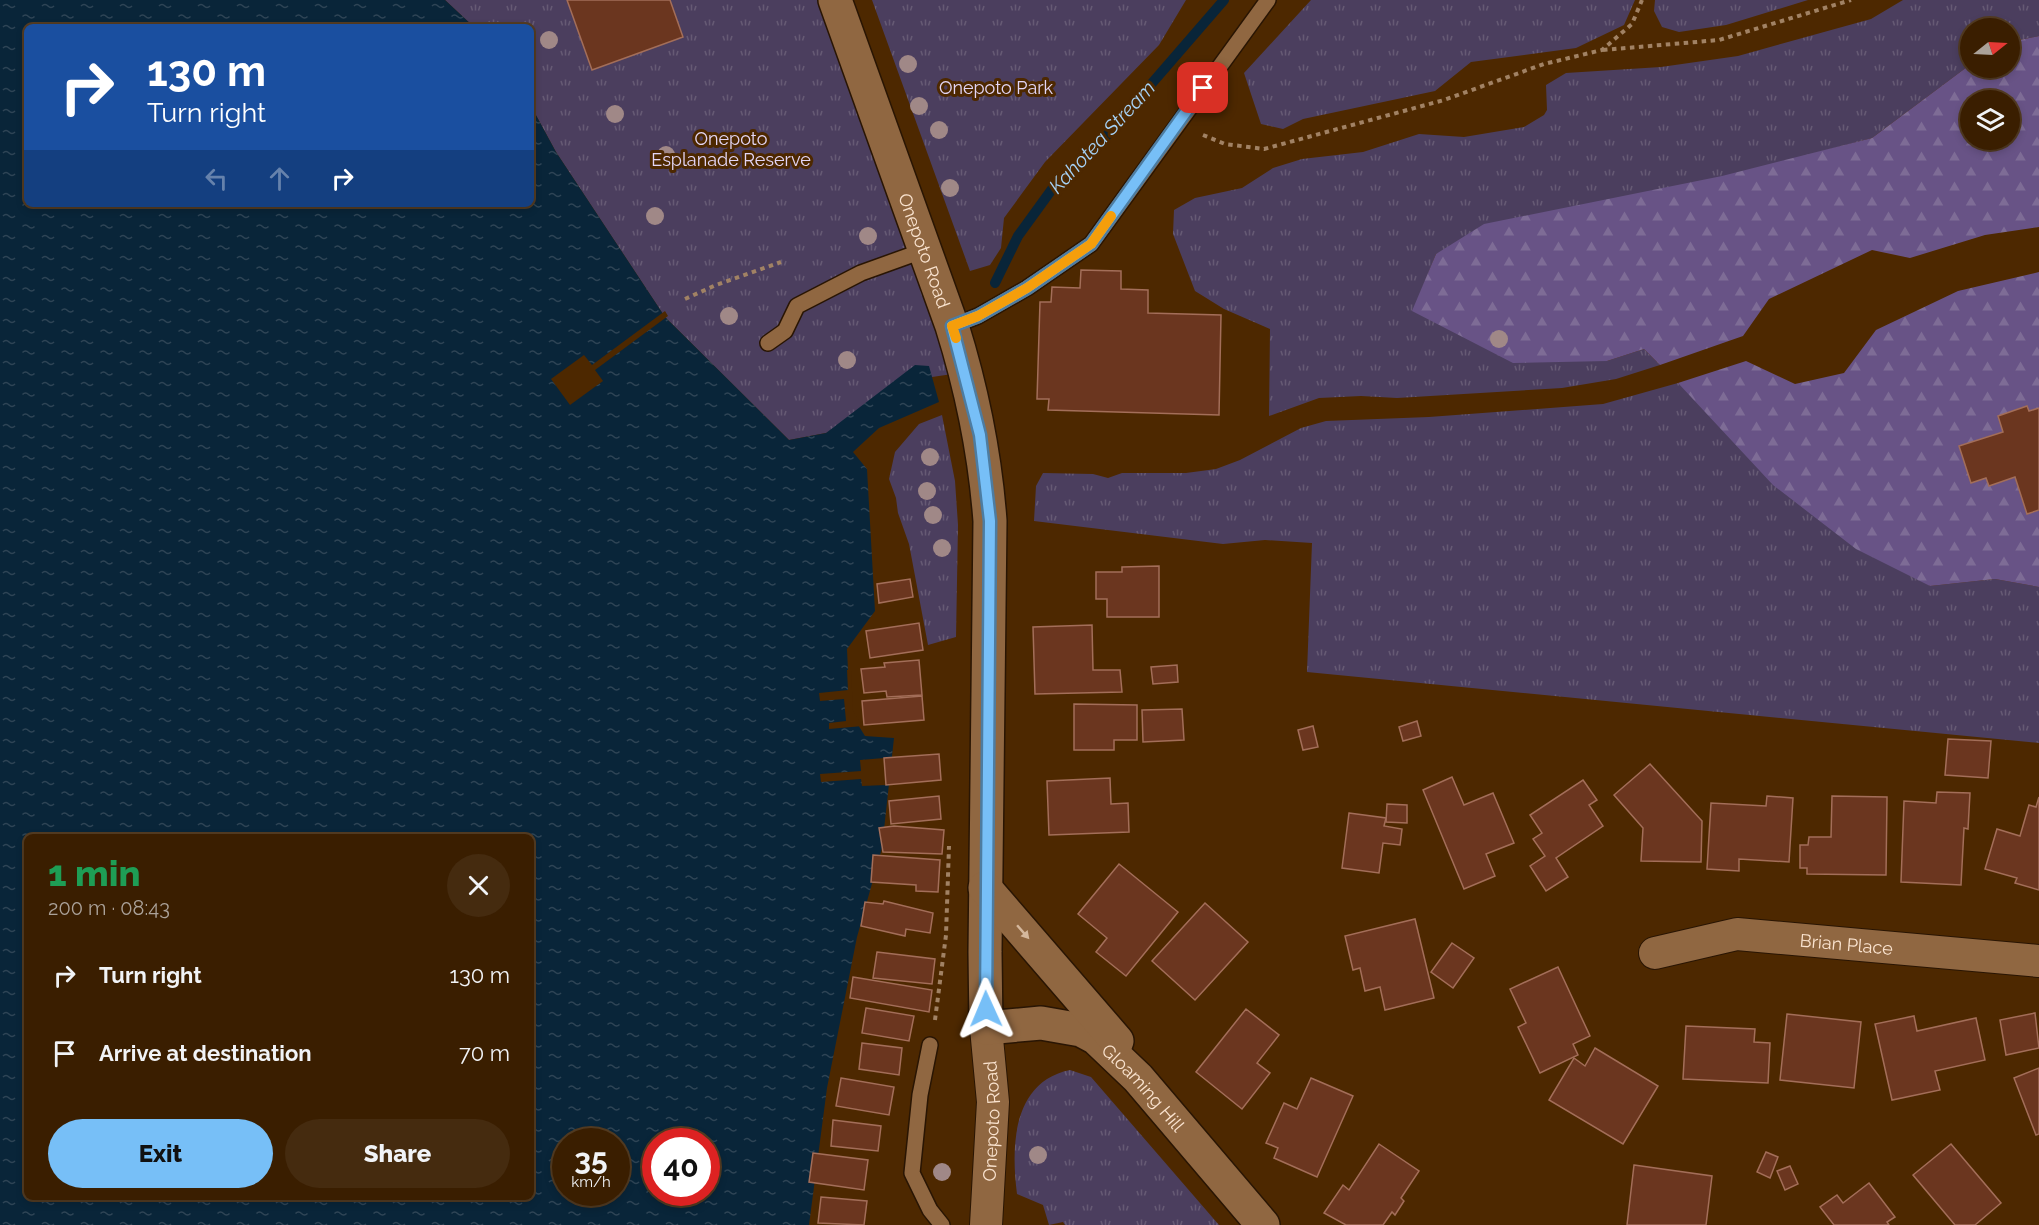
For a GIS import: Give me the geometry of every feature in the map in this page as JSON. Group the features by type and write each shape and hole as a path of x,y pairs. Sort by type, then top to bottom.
{"street":[{"name":"Onepoto Road","path":"835,0 952,326 980,435 990,521 985,888 987,1028 993,1102 986,1225"},
{"path":"985,888 1127,1052 1138,1078"},
{"name":"Brian Place","path":"1655,953 1737,934 2039,961"},
{"name":"Gloaming Hill","path":"987,1028 1041,1023 1081,1030 1096,1038 1138,1078 1263,1225"}],"lane":[{"path":"952,326 978,316 1027,288 1091,244 1268,0"},
{"path":"768,343 785,331 797,306 861,273 925,250"},
{"path":"930,1045 920,1095 912,1173 930,1210 942,1225"}],"path":[{"path":"1602,50 1632,24 1642,0"},
{"path":"1177,124 1225,144 1264,149 1444,100 1544,64 1602,50 1719,40 1851,0"},
{"path":"685,299 716,285 781,262"},
{"path":"930,1045 939,1004 946,935 949,844"}],"green space":[{"name":"Onepoto Esplanade Reserve","path":"445,0 835,0 966,372 932,377 836,431 789,440 665,317 556,152 534,112 534,24 471,24"},
{"name":"Onepoto Park","path":"872,0 1186,0 1159,45 1045,162 1004,218 1001,248 990,265 970,271"},
{"path":"1311,0 1635,0 1624,25 1576,48 1471,62 1435,91 1303,119 1283,129 1261,124 1244,73"},
{"path":"1655,0 1808,0 1726,25 1679,32 1662,27 1654,11"},
{"path":"1903,0 2039,0 2039,36 2020,40 2020,18 1960,18 1960,72 1872,138 1436,254 1413,311 1607,361 1644,349 1660,365 1616,379 1562,388 1397,398 1361,396 1319,398 1269,416 1270,329 1224,309 1195,291 1173,234 1174,210 1195,198 1242,188 1273,168 1302,159 1363,152 1419,134 1464,137 1524,127 1544,115 1547,110 1546,85 1566,73 1661,67 1738,56 1871,19"},
{"path":"2039,36 2039,227 1985,235 1910,258 1872,250 1769,299 1743,336 1660,365 1644,349 1607,361 1513,363 1412,311 1436,254 1484,224 1722,176 1872,138 1960,72 1960,78 2020,78 2020,40"},
{"path":"2039,272 2039,587 1995,579 1930,586 1856,549 1773,485 1678,383 1746,361 1795,384 1844,373 1876,330 1958,291"},
{"path":"1678,383 1930,586 1995,579 2039,587 2039,743 1307,672 1312,543 1265,540 1223,544 1034,521 1036,486 1043,473 1093,474 1108,478 1122,473 1186,473 1216,469 1240,460 1301,428 1326,421 1429,417 1603,404"},
{"path":"942,415 955,481 958,525 956,637 928,645 909,544 889,479 895,452 919,424"},
{"path":"1070,1070 1091,1077 1219,1225 1065,1225 1063,1222 1049,1225 1043,1205 1017,1194 1016,1137 1026,1102 1036,1088 1051,1077"}],"water":[{"path":"0,0 445,0 471,24 24,24 24,207 534,207 534,112 556,152 665,317 789,440 826,433 915,365 929,366 939,402 879,428 853,452 867,469 875,611 847,649 850,712 865,736 894,738 882,848 857,937 827,1088 809,1225 0,1225"}],"pier":[{"path":"665,311 668,316 595,370 603,381 570,405 551,379 584,355 592,365"},
{"path":"847,670 851,670 853,711 863,726 829,729 829,723 846,721 844,699 820,701 819,693 848,690"},
{"path":"884,758 886,785 862,786 861,779 821,782 820,774 861,771 860,760"}],"building":[{"path":"567,0 670,0 683,37 592,70"},
{"path":"1081,270 1121,271 1121,289 1148,290 1148,313 1221,315 1219,415 1048,410 1049,399 1037,399 1040,302 1051,302 1052,287 1080,288"},
{"path":"2027,406 2029,411 2039,408 2039,510 2027,514 2015,477 1989,486 1986,478 1971,483 1959,446 2003,432 1998,416"},
{"path":"1159,566 1159,617 1107,617 1107,599 1096,599 1096,572 1122,572 1122,567"},
{"path":"910,579 913,597 879,603 877,584"},
{"path":"919,623 923,650 870,658 866,631"},
{"path":"1092,625 1093,670 1120,670 1122,692 1035,694 1033,627"},
{"path":"919,660 922,695 887,697 886,691 864,693 861,669 885,667 884,663"},
{"path":"1177,665 1178,682 1153,684 1151,667"},
{"path":"922,696 924,720 864,725 862,701"},
{"path":"1074,704 1137,705 1137,740 1114,740 1114,750 1074,750"},
{"path":"1182,709 1184,740 1143,742 1142,710"},
{"path":"1417,721 1421,736 1403,741 1399,727"},
{"path":"1313,726 1318,747 1303,750 1298,730"},
{"path":"1948,739 1991,741 1988,778 1945,775"},
{"path":"939,754 941,780 886,785 884,758"},
{"path":"1650,764 1702,821 1701,862 1641,861 1643,828 1614,795"},
{"path":"1452,777 1464,805 1493,793 1514,843 1486,854 1495,876 1464,889 1423,790"},
{"path":"1110,778 1111,804 1128,803 1129,832 1049,835 1047,781"},
{"path":"1583,780 1597,800 1589,805 1603,826 1556,858 1568,877 1546,891 1530,866 1545,856 1533,839 1542,833 1530,815"},
{"path":"1937,792 1970,793 1968,829 1964,828 1961,885 1901,882 1904,801 1936,803"},
{"path":"939,796 941,819 891,824 889,801"},
{"path":"1767,796 1793,798 1789,862 1739,859 1739,871 1707,869 1711,803 1766,806"},
{"path":"1832,796 1887,797 1886,875 1807,874 1807,868 1800,868 1800,845 1808,845 1809,837 1831,837"},
{"path":"2039,797 2039,890 2015,883 2017,878 1985,869 1997,829 2020,836 2029,805 2036,807"},
{"path":"1387,804 1407,805 1407,823 1386,822"},
{"path":"1349,813 1386,818 1384,826 1402,829 1400,845 1383,843 1379,873 1342,868"},
{"path":"894,826 944,830 942,854 883,852 879,828"},
{"path":"873,855 940,860 938,892 916,891 916,885 871,882"},
{"path":"1119,864 1178,912 1126,976 1096,952 1107,938 1078,914"},
{"path":"884,901 933,913 930,933 906,929 905,936 861,926 865,902 883,904"},
{"path":"1205,903 1248,942 1195,1000 1152,961"},
{"path":"1415,919 1434,998 1385,1010 1380,987 1365,991 1360,968 1353,970 1345,936"},
{"path":"1452,943 1474,958 1453,988 1431,972"},
{"path":"877,952 935,959 932,984 873,978"},
{"path":"1558,967 1590,1036 1573,1044 1578,1055 1540,1073 1518,1027 1526,1023 1510,989"},
{"path":"853,977 932,990 929,1012 850,998"},
{"path":"866,1008 914,1016 909,1041 862,1033"},
{"path":"1246,1009 1279,1035 1257,1063 1270,1073 1242,1109 1196,1072"},
{"path":"2035,1013 2039,1048 2006,1055 2000,1020"},
{"path":"1787,1014 1861,1022 1854,1088 1780,1080"},
{"path":"1914,1016 1917,1031 1976,1018 1985,1060 1935,1071 1940,1090 1892,1100 1875,1024"},
{"path":"1686,1026 1755,1029 1754,1042 1770,1043 1768,1083 1683,1079"},
{"path":"862,1043 902,1048 899,1075 859,1069"},
{"path":"1595,1048 1658,1086 1623,1144 1549,1100 1574,1058 1585,1066"},
{"path":"2039,1068 2039,1134 2036,1135 2014,1078"},
{"path":"841,1078 894,1087 889,1115 836,1106"},
{"path":"1311,1078 1353,1096 1317,1177 1274,1158 1278,1148 1266,1143 1284,1103 1297,1109"},
{"path":"833,1120 881,1126 878,1151 831,1146"},
{"path":"1379,1144 1419,1171 1401,1198 1404,1201 1395,1215 1392,1212 1383,1225 1346,1225 1324,1213 1343,1185 1349,1190"},
{"path":"1951,1144 2001,1203 1975,1225 1955,1225 1913,1175"},
{"path":"1766,1152 1778,1157 1770,1178 1757,1172"},
{"path":"813,1153 868,1160 864,1190 809,1182"},
{"path":"1634,1165 1712,1176 1706,1225 1627,1225"},
{"path":"1790,1166 1798,1184 1785,1190 1777,1171"},
{"path":"1869,1183 1895,1217 1887,1222 1889,1225 1834,1225 1820,1207 1837,1195 1843,1203"},
{"path":"821,1197 867,1201 864,1225 818,1223"}],"waterway":[{"name":"Kahotea Stream","path":"995,283 1018,236 1055,185 1095,149 1224,0"}],"slow traffic":[{"path":"956,338 952,326 978,316 1027,288 1091,244 1111,216"}],"route":[{"path":"986,1009 984,952 990,521 987,479 980,435 966,372 952,326 978,316 1027,288 1091,244 1203,88"}]}
